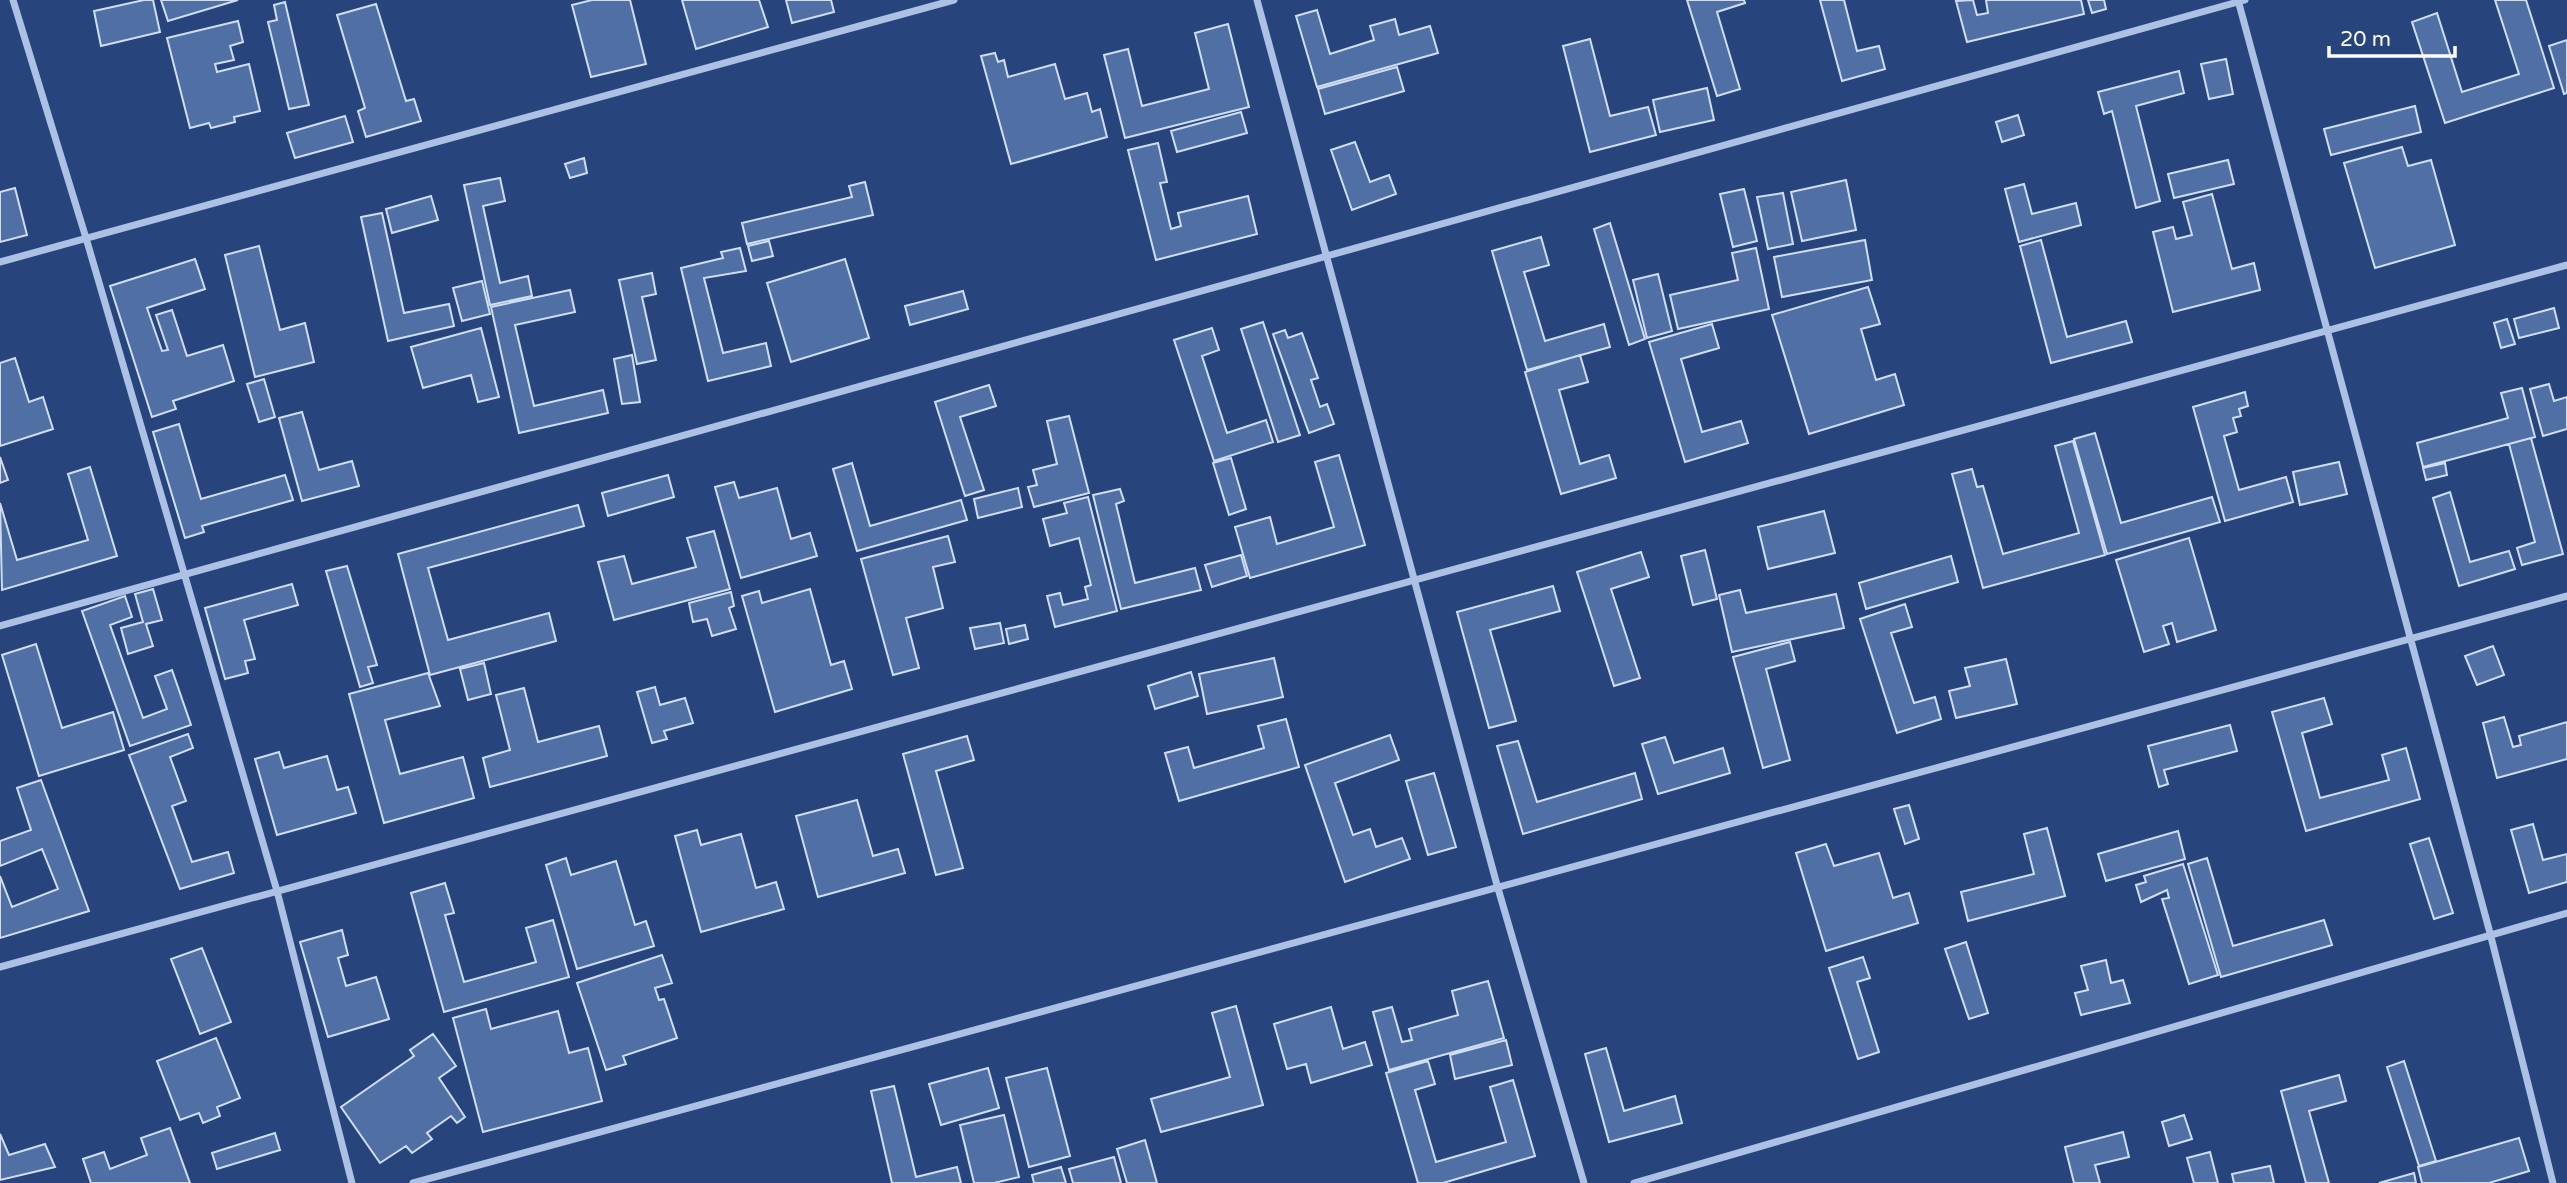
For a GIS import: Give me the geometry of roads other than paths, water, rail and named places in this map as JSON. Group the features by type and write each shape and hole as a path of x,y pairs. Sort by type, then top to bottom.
{"street":[{"path":"13,0 86,238 277,891 352,1183"},
{"path":"0,262 954,0"},
{"path":"1257,0 1497,885 1584,1183"},
{"path":"0,626 1328,258 2240,1 2490,933 2553,1183"},
{"path":"0,967 2567,265"},
{"path":"413,1183 1497,885 2567,596"},
{"path":"1634,1183 2490,933 2567,914"}]}
